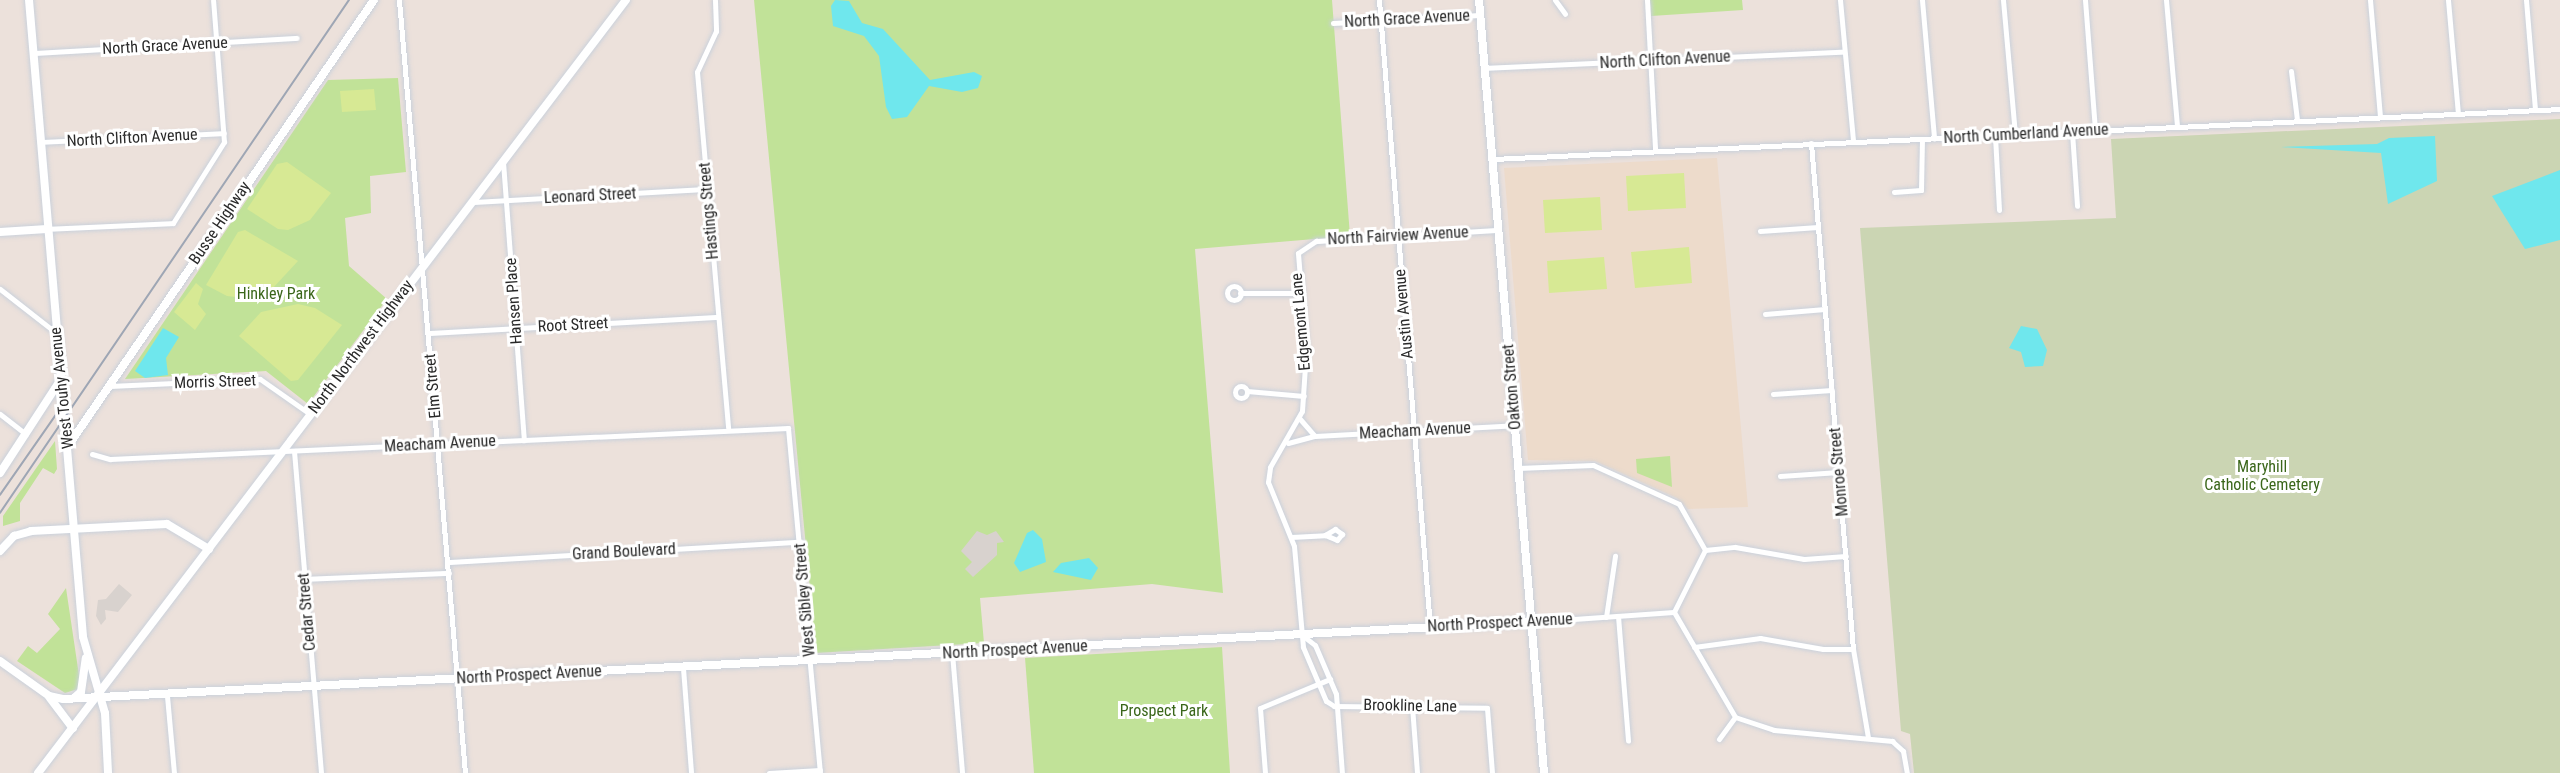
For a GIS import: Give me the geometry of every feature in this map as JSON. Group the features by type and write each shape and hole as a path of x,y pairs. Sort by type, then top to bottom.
{"main road":[{"name":"West Touhy Avenue","path":"28,0 55,332 68,446 86,653 105,713 108,773"},
{"name":"Busse Highway","path":"68,446 374,0"},
{"name":"North Northwest Highway","path":"38,773 626,0"},
{"name":"Oakton Street","path":"1479,0 1544,773"},
{"path":"0,232 47,229"},
{"path":"0,473 61,380"},
{"path":"0,551 20,533 167,524 209,549"},
{"name":"North Prospect Avenue","path":"49,696 74,698 98,695 167,696 314,686 1531,622"},
{"path":"74,698 83,686 86,653"},
{"path":"0,661 49,696 73,728"}],"street":[{"path":"47,229 173,223 222,149 224,133 213,0"},
{"name":"Elm Street","path":"399,0 465,773"},
{"name":"Hastings Street","path":"715,0 716,32 697,65 728,428"},
{"name":"Austin Avenue","path":"1378,0 1430,627"},
{"path":"1555,0 1565,14"},
{"path":"1647,0 1648,60 1655,150"},
{"path":"1840,0 1852,141"},
{"path":"1922,0 1934,138"},
{"path":"2003,0 2015,134"},
{"path":"2085,0 2096,130"},
{"path":"2166,0 2177,126"},
{"path":"2370,0 2380,117"},
{"path":"2448,0 2458,114"},
{"path":"2526,0 2535,110"},
{"name":"North Grace Avenue","path":"1333,23 1480,15"},
{"name":"North Grace Avenue","path":"33,53 297,38"},
{"name":"North Clifton Avenue","path":"1485,68 1845,52"},
{"path":"2291,71 2297,120"},
{"name":"North Cumberland Avenue","path":"1493,159 2560,109"},
{"path":"2072,132 2077,206"},
{"name":"North Clifton Avenue","path":"40,142 224,133"},
{"path":"1995,136 1999,210"},
{"path":"1894,192 1922,190 1922,139"},
{"name":"Monroe Street","path":"1811,143 1853,649 1868,738"},
{"name":"Hansen Place","path":"503,162 524,440"},
{"name":"Leonard Street","path":"472,202 707,189"},
{"path":"1760,231 1818,227"},
{"name":"North Fairview Avenue","path":"1300,248 1316,241 1498,230"},
{"name":"Edgemont Lane","path":"1300,248 1296,263 1306,351 1304,396 1300,418 1270,467 1268,482 1291,537 1302,635 1319,684 1334,706"},
{"path":"0,289 55,332"},
{"path":"1240,293 1299,293"},
{"path":"1765,314 1825,309"},
{"name":"Root Street","path":"428,333 718,317"},
{"name":"Morris Street","path":"110,386 260,379 310,414"},
{"path":"1773,394 1832,390"},
{"name":"Edgemont Lane","path":"1247,391 1304,396"},
{"path":"0,414 26,434"},
{"path":"1300,418 1316,436"},
{"name":"Meacham Avenue","path":"1286,444 1316,436 1515,425"},
{"name":"Meacham Avenue","path":"92,454 110,459 728,428 788,428"},
{"name":"West Sibley Street","path":"788,428 820,771"},
{"name":"Cedar Street","path":"294,451 321,773"},
{"path":"1518,468 1593,465 1679,504 1705,550"},
{"path":"1780,476 1839,471"},
{"path":"1291,537 1325,535"},
{"name":"Grand Boulevard","path":"448,562 800,542"},
{"path":"1705,550 1735,547 1804,559 1846,556"},
{"path":"1705,550 1674,612 1735,717 1774,730 1868,738 1900,746 1906,773"},
{"path":"1606,617 1616,556"},
{"path":"304,579 448,573"},
{"name":"North Prospect Avenue","path":"1531,622 1674,612"},
{"path":"1618,616 1628,741"},
{"path":"1302,635 1315,645 1337,697 1334,706 1341,773"},
{"path":"1694,647 1746,638 1830,650 1853,649"},
{"path":"952,653 962,773"},
{"path":"684,668 691,773"},
{"path":"1265,773 1260,708 1330,679"},
{"path":"167,696 174,773"},
{"name":"Brookline Lane","path":"1334,706 1487,708 1492,773"},
{"path":"1412,706 1417,773"},
{"path":"1719,739 1735,717"},
{"path":"770,773 820,771"}],"shaded area":[{"path":"1717,158 1748,507 1688,509 1677,498 1595,461 1528,460 1504,168"},
{"path":"977,531 987,535 996,531 1004,542 997,543 997,555 973,577 965,569 972,562 961,551"},
{"path":"119,584 132,595 118,612 105,610 106,619 101,625 96,616 98,600 106,599"}],"green space":[{"path":"754,0 1332,0 1350,236 1195,249 1223,593 1152,584 980,598 984,643 816,653"},
{"path":"1650,0 1742,0 1743,10 1651,16"},
{"name":"Hinkley Park","path":"398,78 406,172 370,176 371,213 345,218 349,266 387,299 308,404 266,371 125,379 328,80"},
{"path":"374,89 376,110 342,112 340,91"},
{"name":"Maryhill Catholic Cemetery","path":"2560,119 2560,773 1914,773 1910,734 1901,731 1860,228 2116,218 2111,139"},
{"path":"287,162 331,193 310,220 288,230 278,229 247,209 277,164"},
{"path":"1684,173 1686,208 1628,211 1626,176"},
{"path":"1600,197 1602,230 1545,233 1543,200"},
{"path":"245,230 298,261 272,289 245,298 227,296 206,285 238,232"},
{"path":"1689,247 1692,283 1635,288 1631,252"},
{"path":"1604,257 1607,289 1549,293 1547,261"},
{"path":"196,283 203,289 198,304 206,314 195,330 174,312"},
{"path":"298,304 315,308 342,325 298,380 291,381 239,336 261,312"},
{"path":"55,441 57,469 54,474 43,468 20,503 20,521 3,526 3,516"},
{"path":"1670,456 1672,487 1637,473 1636,459"},
{"path":"66,588 80,682 78,689 65,693 17,661 28,646 37,653 60,629 48,614"},
{"name":"Prospect Park","path":"1222,647 1230,773 1034,773 1025,658"}],"water":[{"path":"835,0 849,1 862,23 883,29 930,80 974,72 982,76 978,88 962,92 929,86 907,117 892,119 886,107 879,56 864,36 833,26 831,6"},
{"path":"2435,136 2437,181 2388,204 2381,153 2281,147 2377,144 2389,138"},
{"path":"2560,170 2560,240 2525,249 2492,196"},
{"path":"2021,326 2037,329 2047,350 2043,366 2025,367 2021,352 2009,348"},
{"path":"163,328 179,337 166,358 168,375 145,378 135,371"},
{"path":"1033,530 1042,539 1046,562 1020,572 1014,563 1027,533"},
{"path":"1089,558 1098,568 1091,580 1053,572 1061,563"}],"railway":[{"path":"0,513 349,0"},
{"path":"0,495 60,409"}]}
